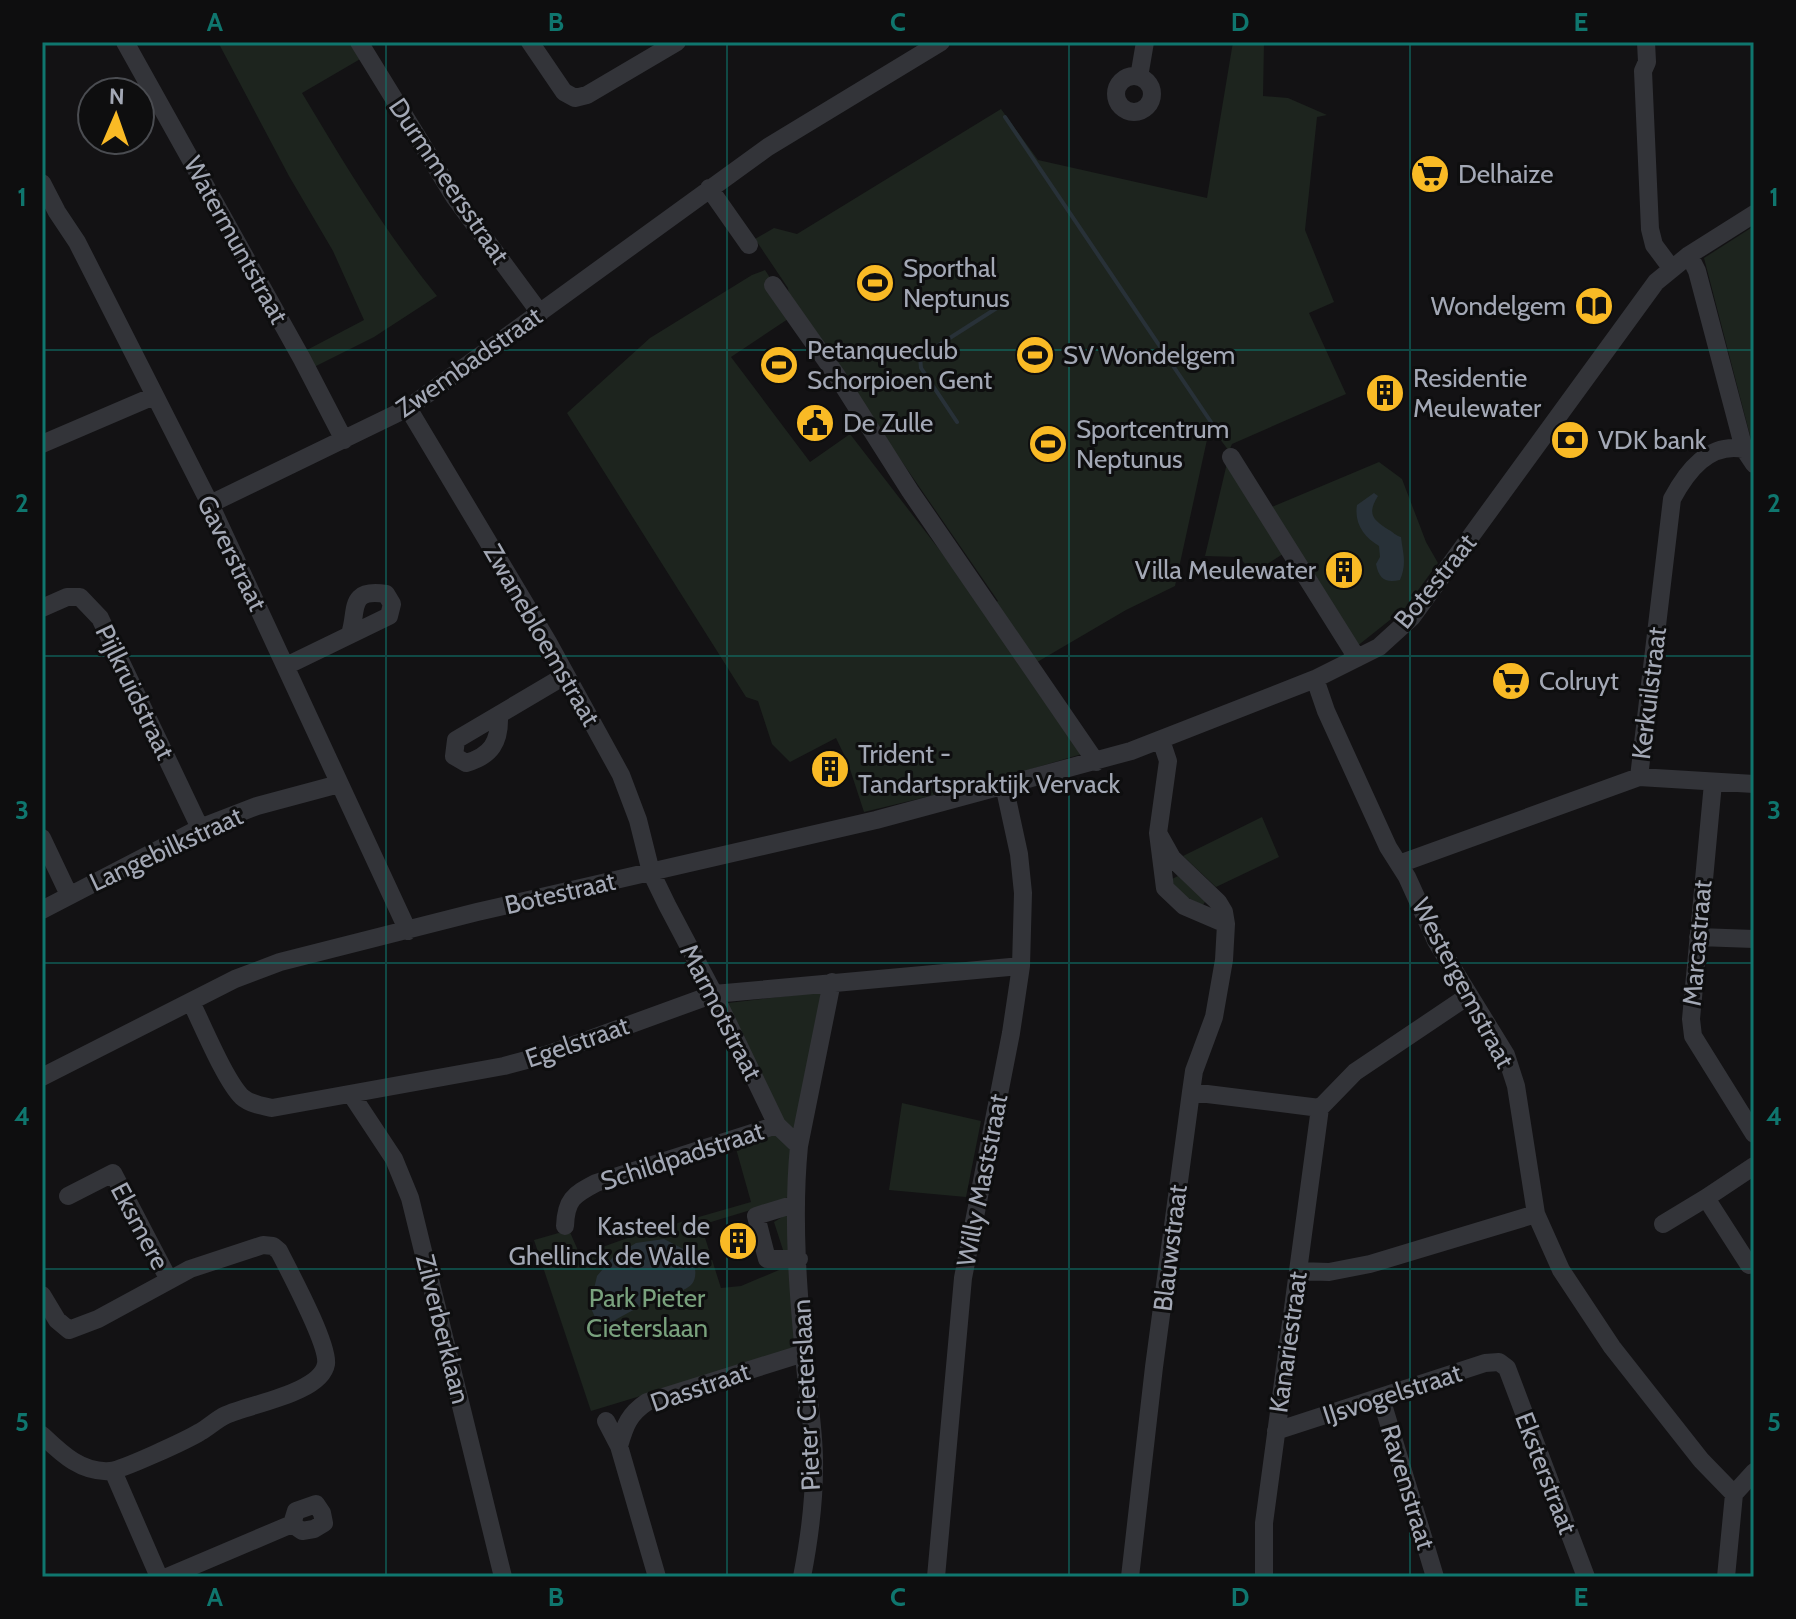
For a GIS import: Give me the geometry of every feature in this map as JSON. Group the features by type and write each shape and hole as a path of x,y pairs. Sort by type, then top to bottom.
{"street":[{"name":"Watermuntstraat","path":"125,42 344,440"},
{"path":"530,42 564,92 575,98 587,95 650,49 673,43"},
{"name":"Zwembadstraat","path":"210,504 408,408 768,147 941,42"},
{"path":"1139,77 1145,42"},
{"path":"1646,42 1647,62 1643,71 1650,229 1654,245 1672,269"},
{"name":"Durmmeersstraat","path":"363,44 455,198 540,313"},
{"name":"Gaverstraat","path":"42,183 77,242 210,504 408,931"},
{"path":"709,188 749,245"},
{"name":"Botestraat","path":"42,1077 235,979 280,962 876,820 1096,762 1161,740 1315,679 1379,647 1412,617 1651,287 1689,255 1754,214"},
{"path":"1689,255 1697,271 1749,456"},
{"path":"773,285 1096,762"},
{"path":"42,444 154,396"},
{"name":"Zwanebloemstraat","path":"408,408 566,675 621,775 638,820 651,872"},
{"name":"Kerkuilstraat","path":"1399,864 1639,777 1672,499 1691,469 1713,451 1729,446 1749,456"},
{"path":"1231,457 1357,658"},
{"name":"Pijlkruidstraat","path":"42,608 67,597 80,597 90,604 100,618 200,828"},
{"path":"286,666 350,634"},
{"path":"499,716 566,675"},
{"name":"Westergemstraat","path":"1315,679 1326,711 1388,847 1436,941 1506,1055 1516,1086 1536,1214 1575,1295 1701,1460 1734,1494"},
{"path":"1161,740 1168,761 1158,833 1163,882 1168,893 1184,906 1226,924"},
{"path":"1639,777 1754,784"},
{"name":"Marcastraat","path":"1713,783 1691,1019 1693,1036 1754,1134"},
{"name":"Langebilkstraat","path":"42,910 200,828 257,806 339,784"},
{"name":"Willy Maststraat","path":"936,1577 963,1278 1011,1033 1021,966 1023,893 1019,854 1004,785"},
{"path":"1158,833 1180,868 1218,902 1226,924"},
{"path":"42,838 69,895"},
{"name":"Marmotstraat","path":"651,872 777,1125 799,1146"},
{"name":"Blauwstraat","path":"1130,1577 1154,1367 1194,1071 1214,1017 1224,960 1226,924"},
{"path":"1698,937 1754,939"},
{"name":"Egelstraat","path":"191,1002 242,1097 256,1105 272,1108 504,1066 549,1054 714,994 1021,966"},
{"name":"Pieter Cieterslaan","path":"802,1577 812,1512 814,1465 795,1204 799,1146 832,982"},
{"path":"1191,1092 1320,1108 1355,1072 1468,996"},
{"name":"Zilverberklaan","path":"351,1094 394,1159 410,1198 503,1577"},
{"name":"Kanariestraat","path":"1264,1577 1264,1523 1320,1108"},
{"name":"Schildpadstraat","path":"565,1226 566,1207 578,1192 596,1183 777,1125"},
{"path":"1663,1224 1754,1166"},
{"name":"Eksmere","path":"68,1196 119,1170 169,1280"},
{"path":"1706,1198 1749,1265"},
{"path":"795,1204 756,1216 767,1259 799,1259"},
{"path":"1298,1271 1329,1272 1370,1264 1536,1214"},
{"path":"42,1295 57,1320 69,1330 98,1319 190,1269 251,1248 273,1246 282,1257 325,1349 325,1368 312,1384 224,1416 198,1433 113,1471 93,1470 67,1459 42,1435"},
{"name":"Dasstraat","path":"619,1446 626,1420 647,1402 804,1353"},
{"name":"IJsvogelstraat","path":"1276,1431 1485,1363 1499,1362 1507,1368"},
{"name":"Eksterstraat","path":"1507,1368 1586,1577"},
{"name":"Ravenstraat","path":"1381,1398 1435,1577"},
{"path":"606,1421 619,1446 657,1577"},
{"path":"113,1471 159,1577"},
{"path":"1726,1577 1734,1494 1754,1472"},
{"path":"1734,1494 1754,1495"},
{"path":"167,1577 292,1524"}],"green space":[{"path":"218,42 355,42 362,58 302,93 349,171 437,296 374,337 314,367 305,351 364,320 333,251"},
{"path":"1233,42 1264,42 1263,96 1288,98 1327,115 1317,117 1305,230 1334,302 1309,313 1346,394 1232,444 1229,451 1210,426 1175,586 1126,610 1027,668 1082,754 980,784 864,812 836,738 790,762 772,744 758,701 746,697 567,413 650,338 765,270 794,315 731,357 810,462 850,434 986,610 998,601 789,298 788,288 755,239 774,228 797,234 1001,109 1038,160 1207,198"},
{"path":"1754,226 1754,451 1704,258"},
{"path":"1228,459 1286,552 1253,573 1239,557 1205,556"},
{"path":"1379,462 1402,479 1426,542 1438,563 1405,608 1356,647 1267,509"},
{"path":"1262,817 1279,857 1216,887 1183,856"},
{"path":"1178,876 1206,900 1203,905 1175,892 1172,879"},
{"name":"Park Pieter Cieterslaan","path":"821,992 792,1193 784,1200 701,1225 721,1288 741,1286 779,1270 792,1270 798,1342 792,1350 591,1411 534,1240 569,1230 580,1255 636,1235 751,1202 735,1145 782,1129 728,1003"},
{"path":"902,1103 981,1121 966,1197 889,1190"},
{"path":"792,1211 791,1250 786,1252 774,1222"}],"shaded area":[{"path":"1374,493 1378,496 1373,516 1401,537 1404,563 1400,580 1390,581 1381,576 1376,564 1380,557 1379,546 1359,524 1357,505"},
{"path":"664,1239 691,1253 695,1266 693,1282 689,1287 649,1302 604,1327 598,1324 590,1306 597,1276 613,1257 636,1243"}],"waterway":[{"path":"1005,117 1213,425"},
{"path":"957,422 921,368 920,357 1000,306"}],"place":[{"name":"Delhaize","path":"1430,174"},
{"name":"Sporthal Neptunus","path":"875,283"},
{"name":"Wondelgem","path":"1594,306"},
{"name":"SV Wondelgem","path":"1035,355"},
{"name":"Petanqueclub Schorpioen Gent","path":"779,365"},
{"name":"Residentie Meulewater","path":"1385,393"},
{"name":"De Zulle","path":"815,423"},
{"name":"VDK bank","path":"1570,440"},
{"name":"Sportcentrum Neptunus","path":"1048,444"},
{"name":"Villa Meulewater","path":"1344,570"},
{"name":"Colruyt","path":"1511,681"},
{"name":"Trident - Tandartspraktijk Vervack","path":"830,769"},
{"name":"Kasteel de Ghellinck de Walle","path":"738,1241"}]}
